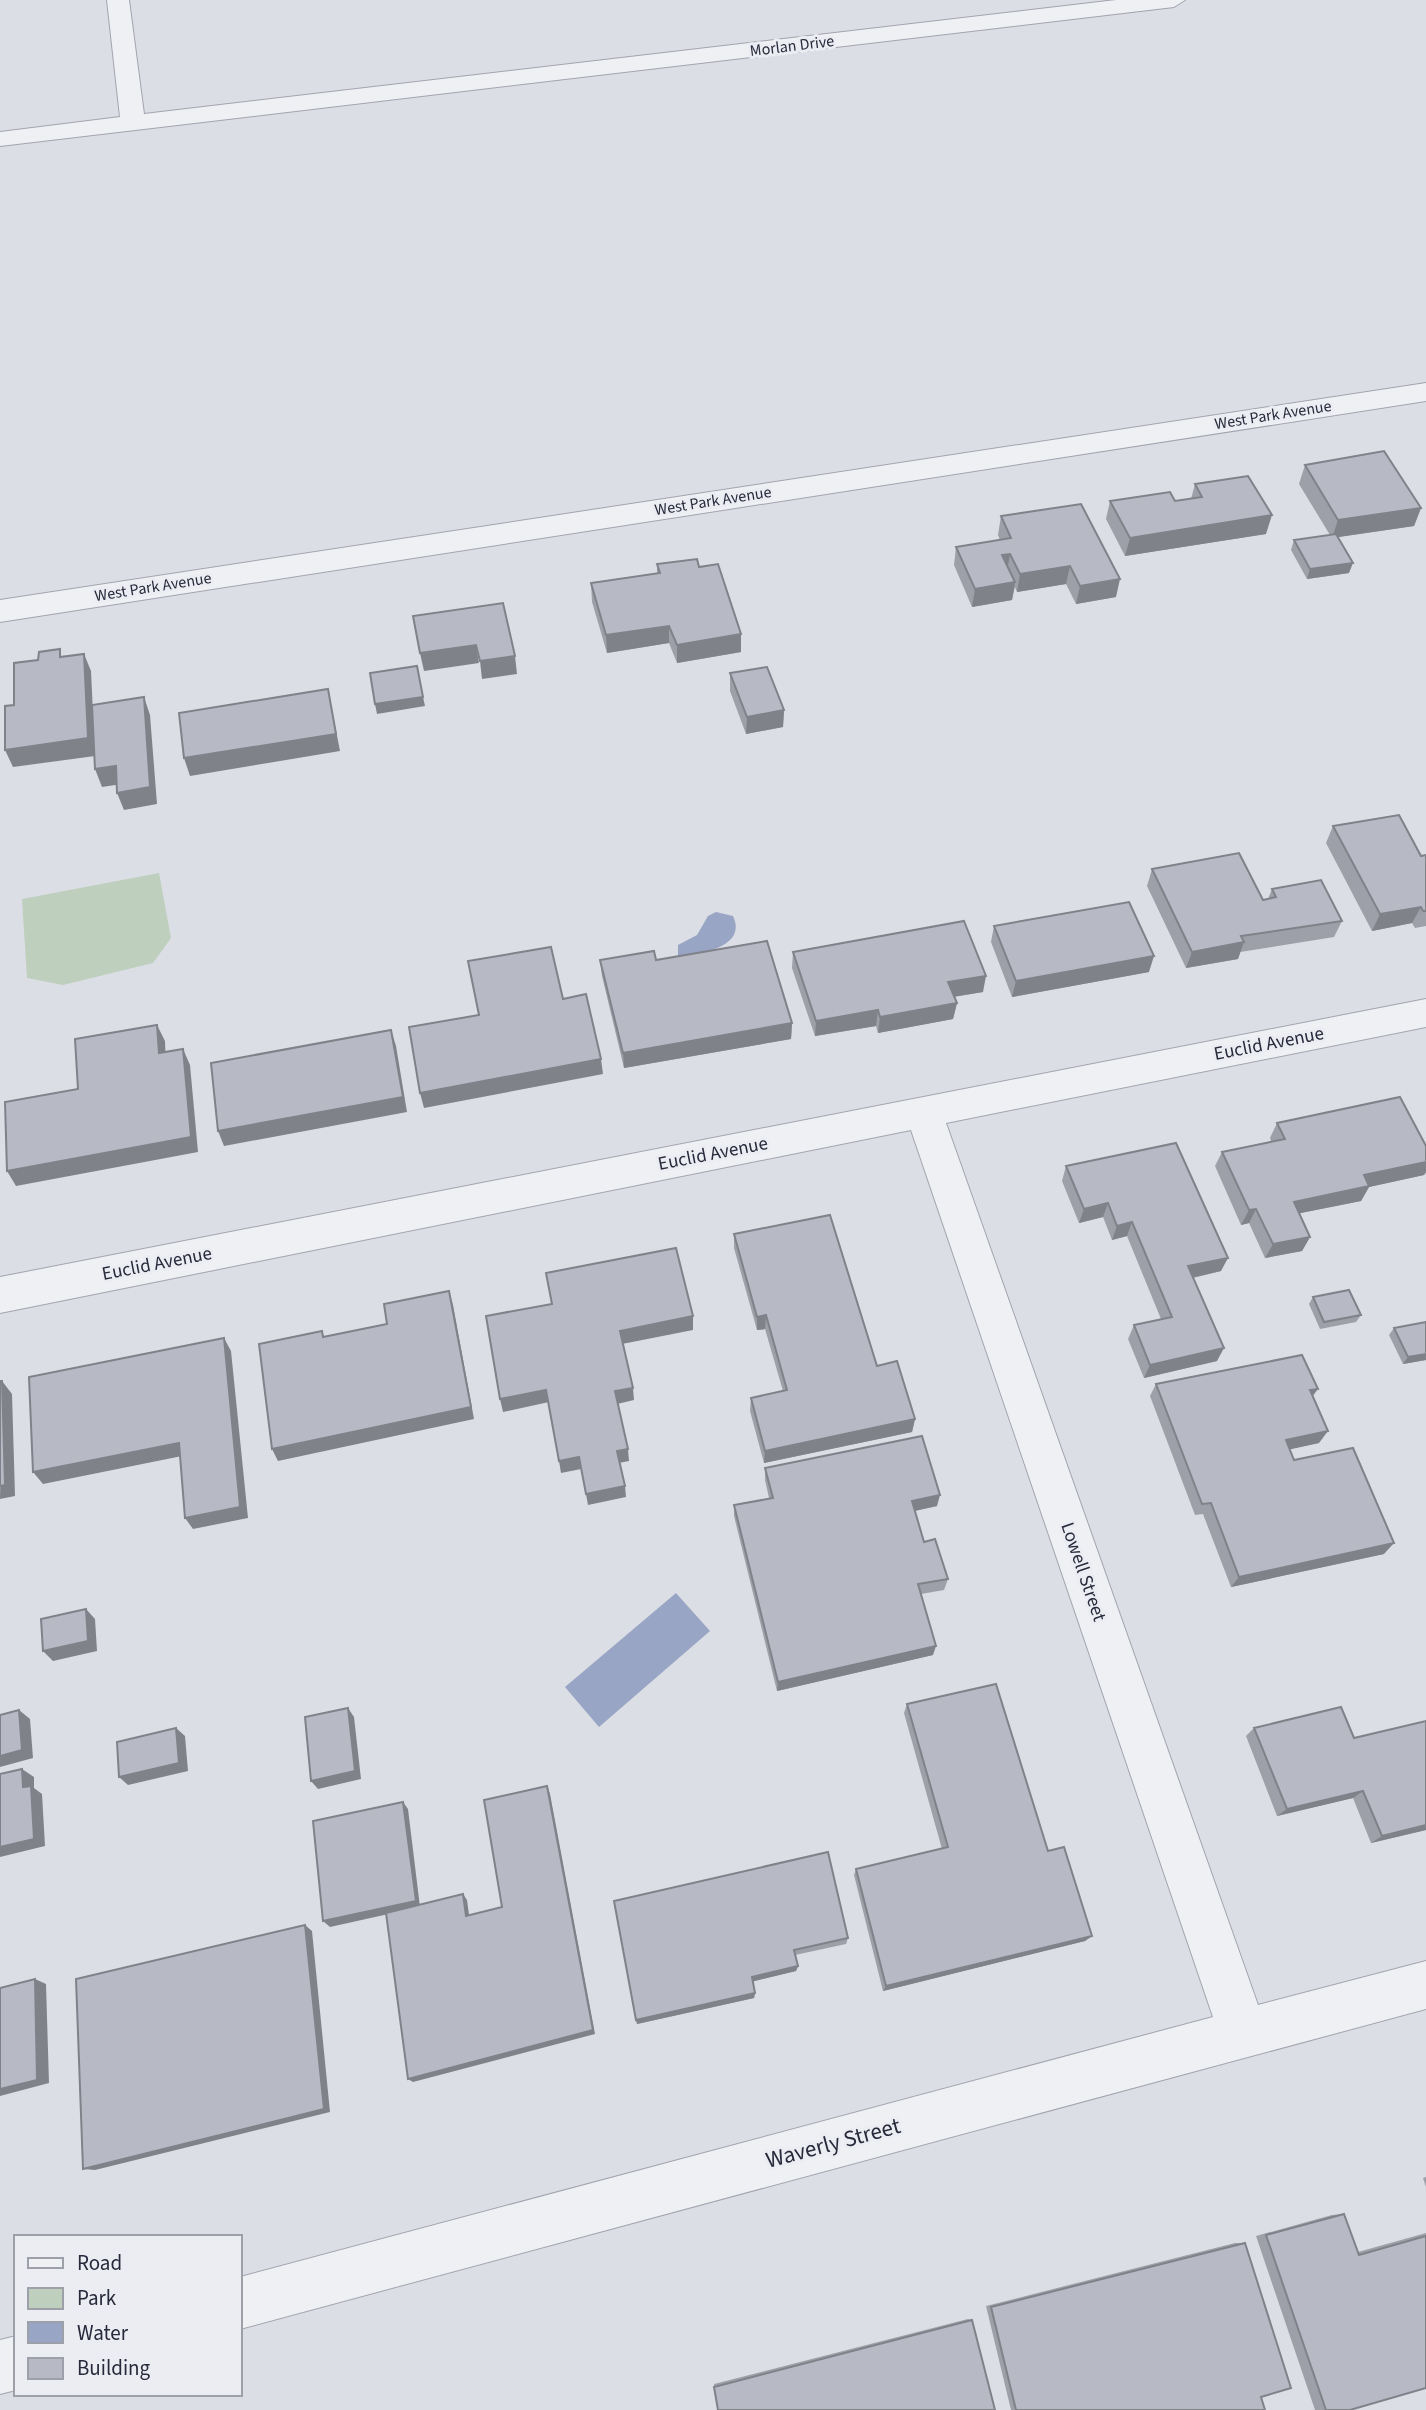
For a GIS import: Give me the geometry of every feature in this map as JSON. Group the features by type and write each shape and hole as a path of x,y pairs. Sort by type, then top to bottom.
{"street":[{"path":"118,0 133,123"},
{"name":"Morlan Drive","path":"0,139 1174,0"},
{"name":"West Park Avenue","path":"0,611 1426,392"},
{"name":"Euclid Avenue","path":"0,1294 1426,1013"},
{"name":"Lowell Street","path":"923,1112 1244,2033"},
{"name":"Waverly Street","path":"242,2302 1426,1985"}],"green space":[{"path":"159,873 171,938 153,963 63,985 27,978 22,899"}],"water":[{"path":"716,912 733,916 736,927 734,935 719,947 678,957 678,945 697,935 708,916"},
{"path":"676,1593 710,1631 599,1727 565,1687"}],"building":[{"path":"1384,451 1421,508 1338,520 1305,465"},
{"path":"1248,476 1272,515 1130,538 1110,501 1170,492 1175,501 1202,497 1195,484"},
{"path":"1081,504 1120,579 1080,586 1070,566 1020,574 1010,554 1002,555 1015,582 975,589 956,547 1011,538 1001,516"},
{"path":"1336,534 1353,563 1310,569 1294,540"},
{"path":"697,559 699,567 718,564 741,634 677,645 669,626 606,635 591,583 660,573 657,564"},
{"path":"503,603 515,656 480,661 476,645 420,653 413,616"},
{"path":"60,649 60,657 84,654 88,738 5,750 5,706 14,705 14,663 38,660 39,652"},
{"path":"417,666 423,697 375,704 370,673"},
{"path":"767,667 784,710 747,717 730,673"},
{"path":"328,689 336,734 184,758 179,713"},
{"path":"144,697 150,787 117,793 116,766 95,769 92,705"},
{"path":"1399,815 1421,856 1426,855 1426,911 1421,907 1380,914 1333,826"},
{"path":"1239,853 1263,900 1276,897 1272,889 1321,880 1342,921 1241,936 1244,942 1192,952 1152,869"},
{"path":"1129,902 1154,956 1016,981 994,926"},
{"path":"964,921 986,976 948,982 957,1003 880,1017 878,1010 816,1021 793,952"},
{"path":"767,941 792,1023 623,1053 600,960 654,951 656,960"},
{"path":"551,947 563,999 586,994 601,1059 420,1093 409,1027 479,1015 468,961"},
{"path":"157,1025 159,1053 183,1049 191,1137 7,1171 5,1102 78,1089 75,1039"},
{"path":"391,1030 403,1097 218,1131 211,1063"},
{"path":"1400,1097 1426,1146 1426,1162 1364,1175 1369,1186 1294,1202 1310,1237 1273,1244 1256,1209 1249,1210 1222,1152 1285,1139 1277,1123"},
{"path":"1176,1143 1228,1258 1188,1266 1224,1348 1150,1365 1134,1325 1172,1317 1132,1222 1117,1226 1108,1203 1084,1209 1066,1166"},
{"path":"830,1215 877,1366 897,1361 915,1419 765,1451 751,1398 787,1390 766,1315 757,1317 734,1234"},
{"path":"676,1248 693,1316 620,1331 633,1388 615,1391 628,1449 617,1451 625,1486 586,1494 579,1457 559,1461 546,1390 500,1399 486,1316 552,1304 546,1273"},
{"path":"1349,1290 1361,1315 1324,1322 1313,1297"},
{"path":"449,1291 471,1407 272,1449 259,1344 322,1331 323,1337 387,1324 384,1304"},
{"path":"1426,1322 1426,1354 1408,1357 1394,1328"},
{"path":"224,1338 240,1507 185,1518 179,1443 33,1472 29,1377"},
{"path":"1302,1355 1318,1389 1310,1390 1328,1431 1286,1440 1294,1460 1353,1448 1394,1543 1239,1577 1211,1503 1202,1504 1156,1384"},
{"path":"0,1381 5,1485 0,1486"},
{"path":"922,1436 940,1495 912,1501 924,1542 935,1539 948,1579 918,1584 936,1646 778,1682 734,1505 773,1498 765,1468"},
{"path":"86,1609 88,1641 43,1651 41,1619"},
{"path":"996,1684 1048,1851 1064,1847 1092,1936 886,1986 856,1869 948,1847 907,1704"},
{"path":"1341,1707 1354,1738 1426,1721 1426,1825 1382,1836 1363,1791 1287,1809 1254,1728"},
{"path":"348,1708 355,1771 311,1781 305,1717"},
{"path":"19,1710 22,1750 0,1756 0,1715"},
{"path":"176,1728 179,1763 119,1777 117,1742"},
{"path":"22,1769 23,1787 31,1786 34,1839 0,1847 0,1774"},
{"path":"547,1786 593,2030 408,2079 386,1913 463,1894 466,1916 502,1907 484,1800"},
{"path":"403,1802 416,1901 323,1921 313,1821"},
{"path":"828,1852 848,1938 794,1950 798,1966 752,1977 755,1993 636,2020 614,1901"},
{"path":"305,1925 324,2109 83,2169 76,1979"},
{"path":"35,1979 37,2080 0,2089 0,1988"},
{"path":"1344,2214 1359,2255 1426,2236 1426,2388 1350,2410 1326,2410 1266,2235"},
{"path":"1245,2243 1291,2388 1261,2397 1265,2410 1016,2410 991,2307"},
{"path":"972,2320 995,2410 718,2410 714,2387"}]}
